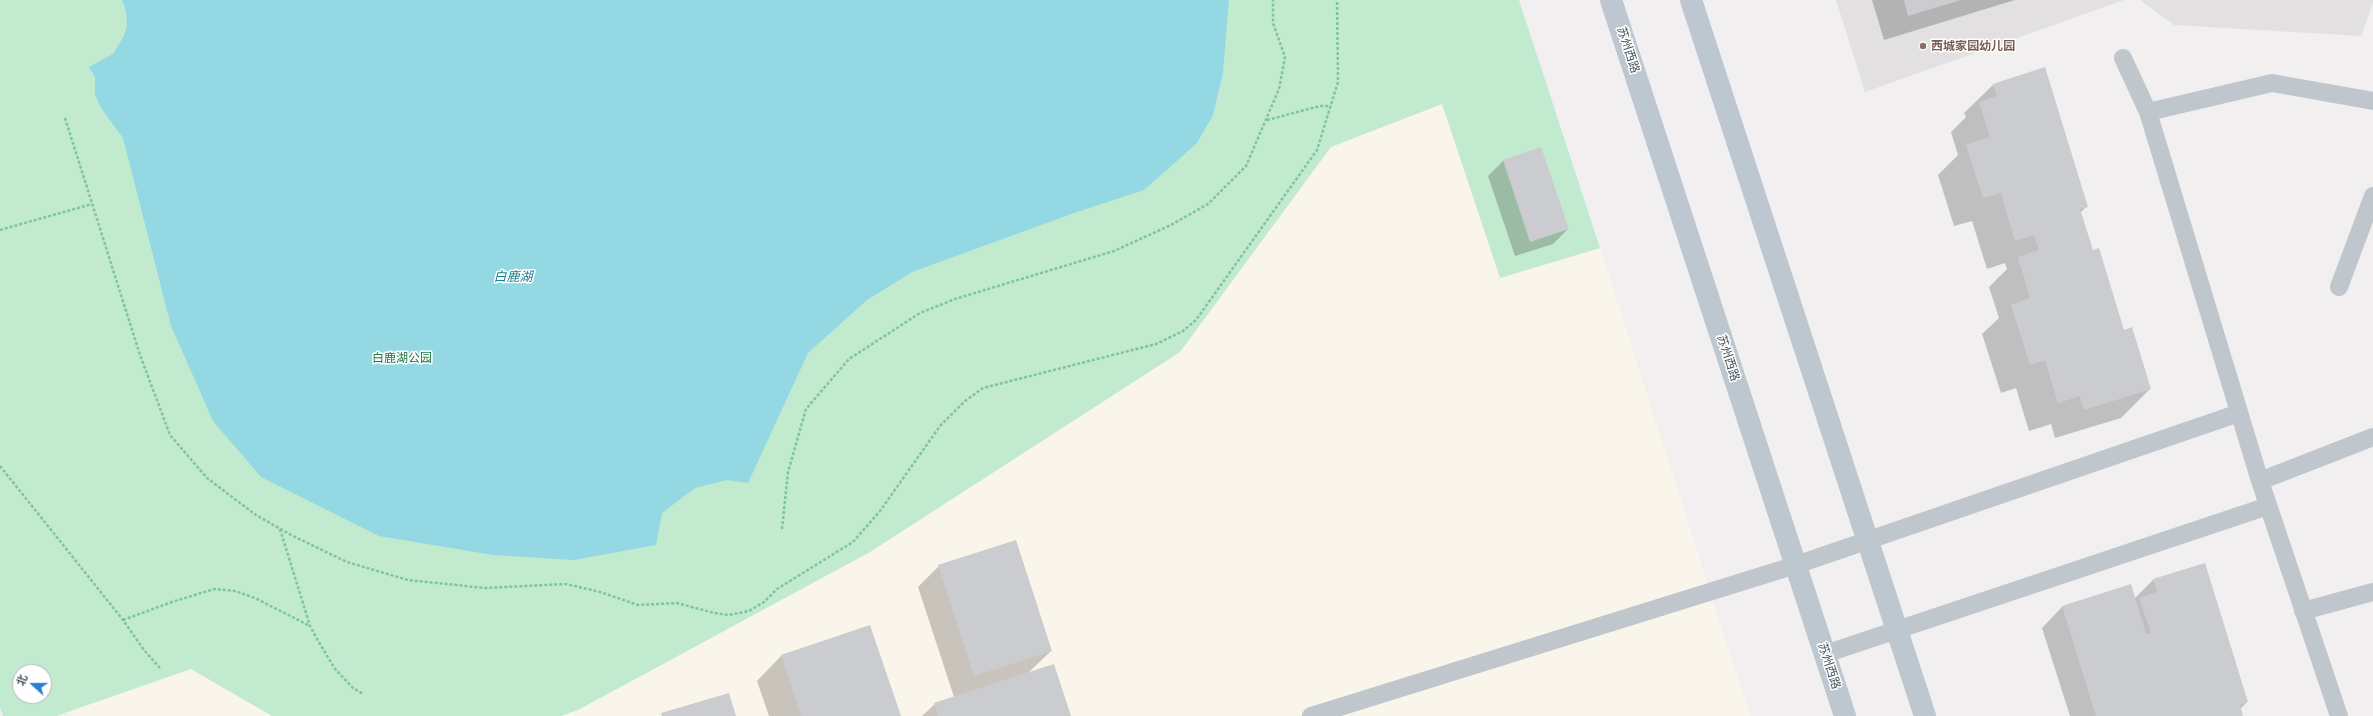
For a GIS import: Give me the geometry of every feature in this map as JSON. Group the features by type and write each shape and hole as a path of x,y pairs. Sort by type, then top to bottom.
{"street":[{"name":"苏州西路","path":"1612,0 1845,716"},
{"path":"1692,0 1925,716"}],"lane":[{"path":"2123,58 2148,112 2260,481 2339,716"},
{"path":"2148,112 2272,83 2373,101"},
{"path":"2339,287 2373,196"},
{"path":"1311,716 1796,565 2239,413"},
{"path":"2260,481 2373,437"},
{"path":"1825,654 2268,506"},
{"path":"2303,611 2373,592"}],"path":[{"path":"782,529 788,472 806,409 848,360 920,313 955,299 1114,251 1171,225 1208,204 1246,166 1279,89 1285,57 1273,23 1273,0"},
{"path":"65,118 140,355 170,435 207,478 256,515 280,529 346,562 408,580 485,588 566,584 600,592 638,605 677,603 714,613 729,615 749,611 764,602 777,589 853,542 880,511 940,426 965,401 983,388 1156,344 1183,331 1196,320 1317,150 1338,82 1337,0"},
{"path":"1267,120 1307,109 1330,106"},
{"path":"0,230 92,204"},
{"path":"0,466 123,620 144,650 160,668"},
{"path":"280,529 310,626 335,669 352,688 363,694"},
{"path":"123,620 172,602 214,589 235,591 255,598 310,626"}],"shaded area":[{"name":"西城家园幼儿园","path":"1836,0 2124,0 1865,92"},
{"path":"2140,0 2373,0 2373,3 2361,36 2174,25"},
{"path":"1443,104 1500,278 1600,248 1750,716 561,716 578,710 870,552 1180,352 1331,147"},
{"path":"191,669 272,716 70,716 68,712"}],"green space":[{"name":"白鹿湖公园","path":"0,0 1519,0 1600,248 1500,278 1442,104 1331,147 1180,352 870,552 578,710 561,716 272,716 191,669 56,716 3,716 0,707"}],"water":[{"name":"白鹿湖","path":"122,0 1229,0 1223,73 1213,115 1197,143 1144,190 1074,213 912,272 867,300 808,353 748,483 727,480 695,488 662,513 656,545 574,560 493,555 379,536 261,477 213,421 171,326 123,138 101,108 95,94 95,77 89,67 113,54 124,36 127,26 126,11"}],"building":[{"path":"1904,0 1961,0 1908,16"},
{"path":"2045,67 2088,207 2080,209 2093,250 2099,248 2124,330 2132,327 2151,389 2084,410 2080,396 2058,403 2045,360 2030,365 2011,305 2030,298 2018,257 2039,250 2034,235 2015,241 2001,193 1983,198 1966,145 1990,137 1979,102 1997,96 1993,84"},
{"path":"1541,147 1569,229 1530,242 1503,160"},
{"path":"1016,540 1052,651 974,676 938,565"},
{"path":"2205,563 2248,702 2240,705 2243,716 2096,716 2062,606 2131,584 2146,634 2151,633 2139,598 2157,592 2153,579"},
{"path":"870,625 901,716 801,716 781,655"},
{"path":"1054,664 1071,716 938,716 934,703"},
{"path":"729,693 736,716 662,716 661,713"}],"place":[{"name":"西城家园幼儿园","path":"1923,46"}]}
